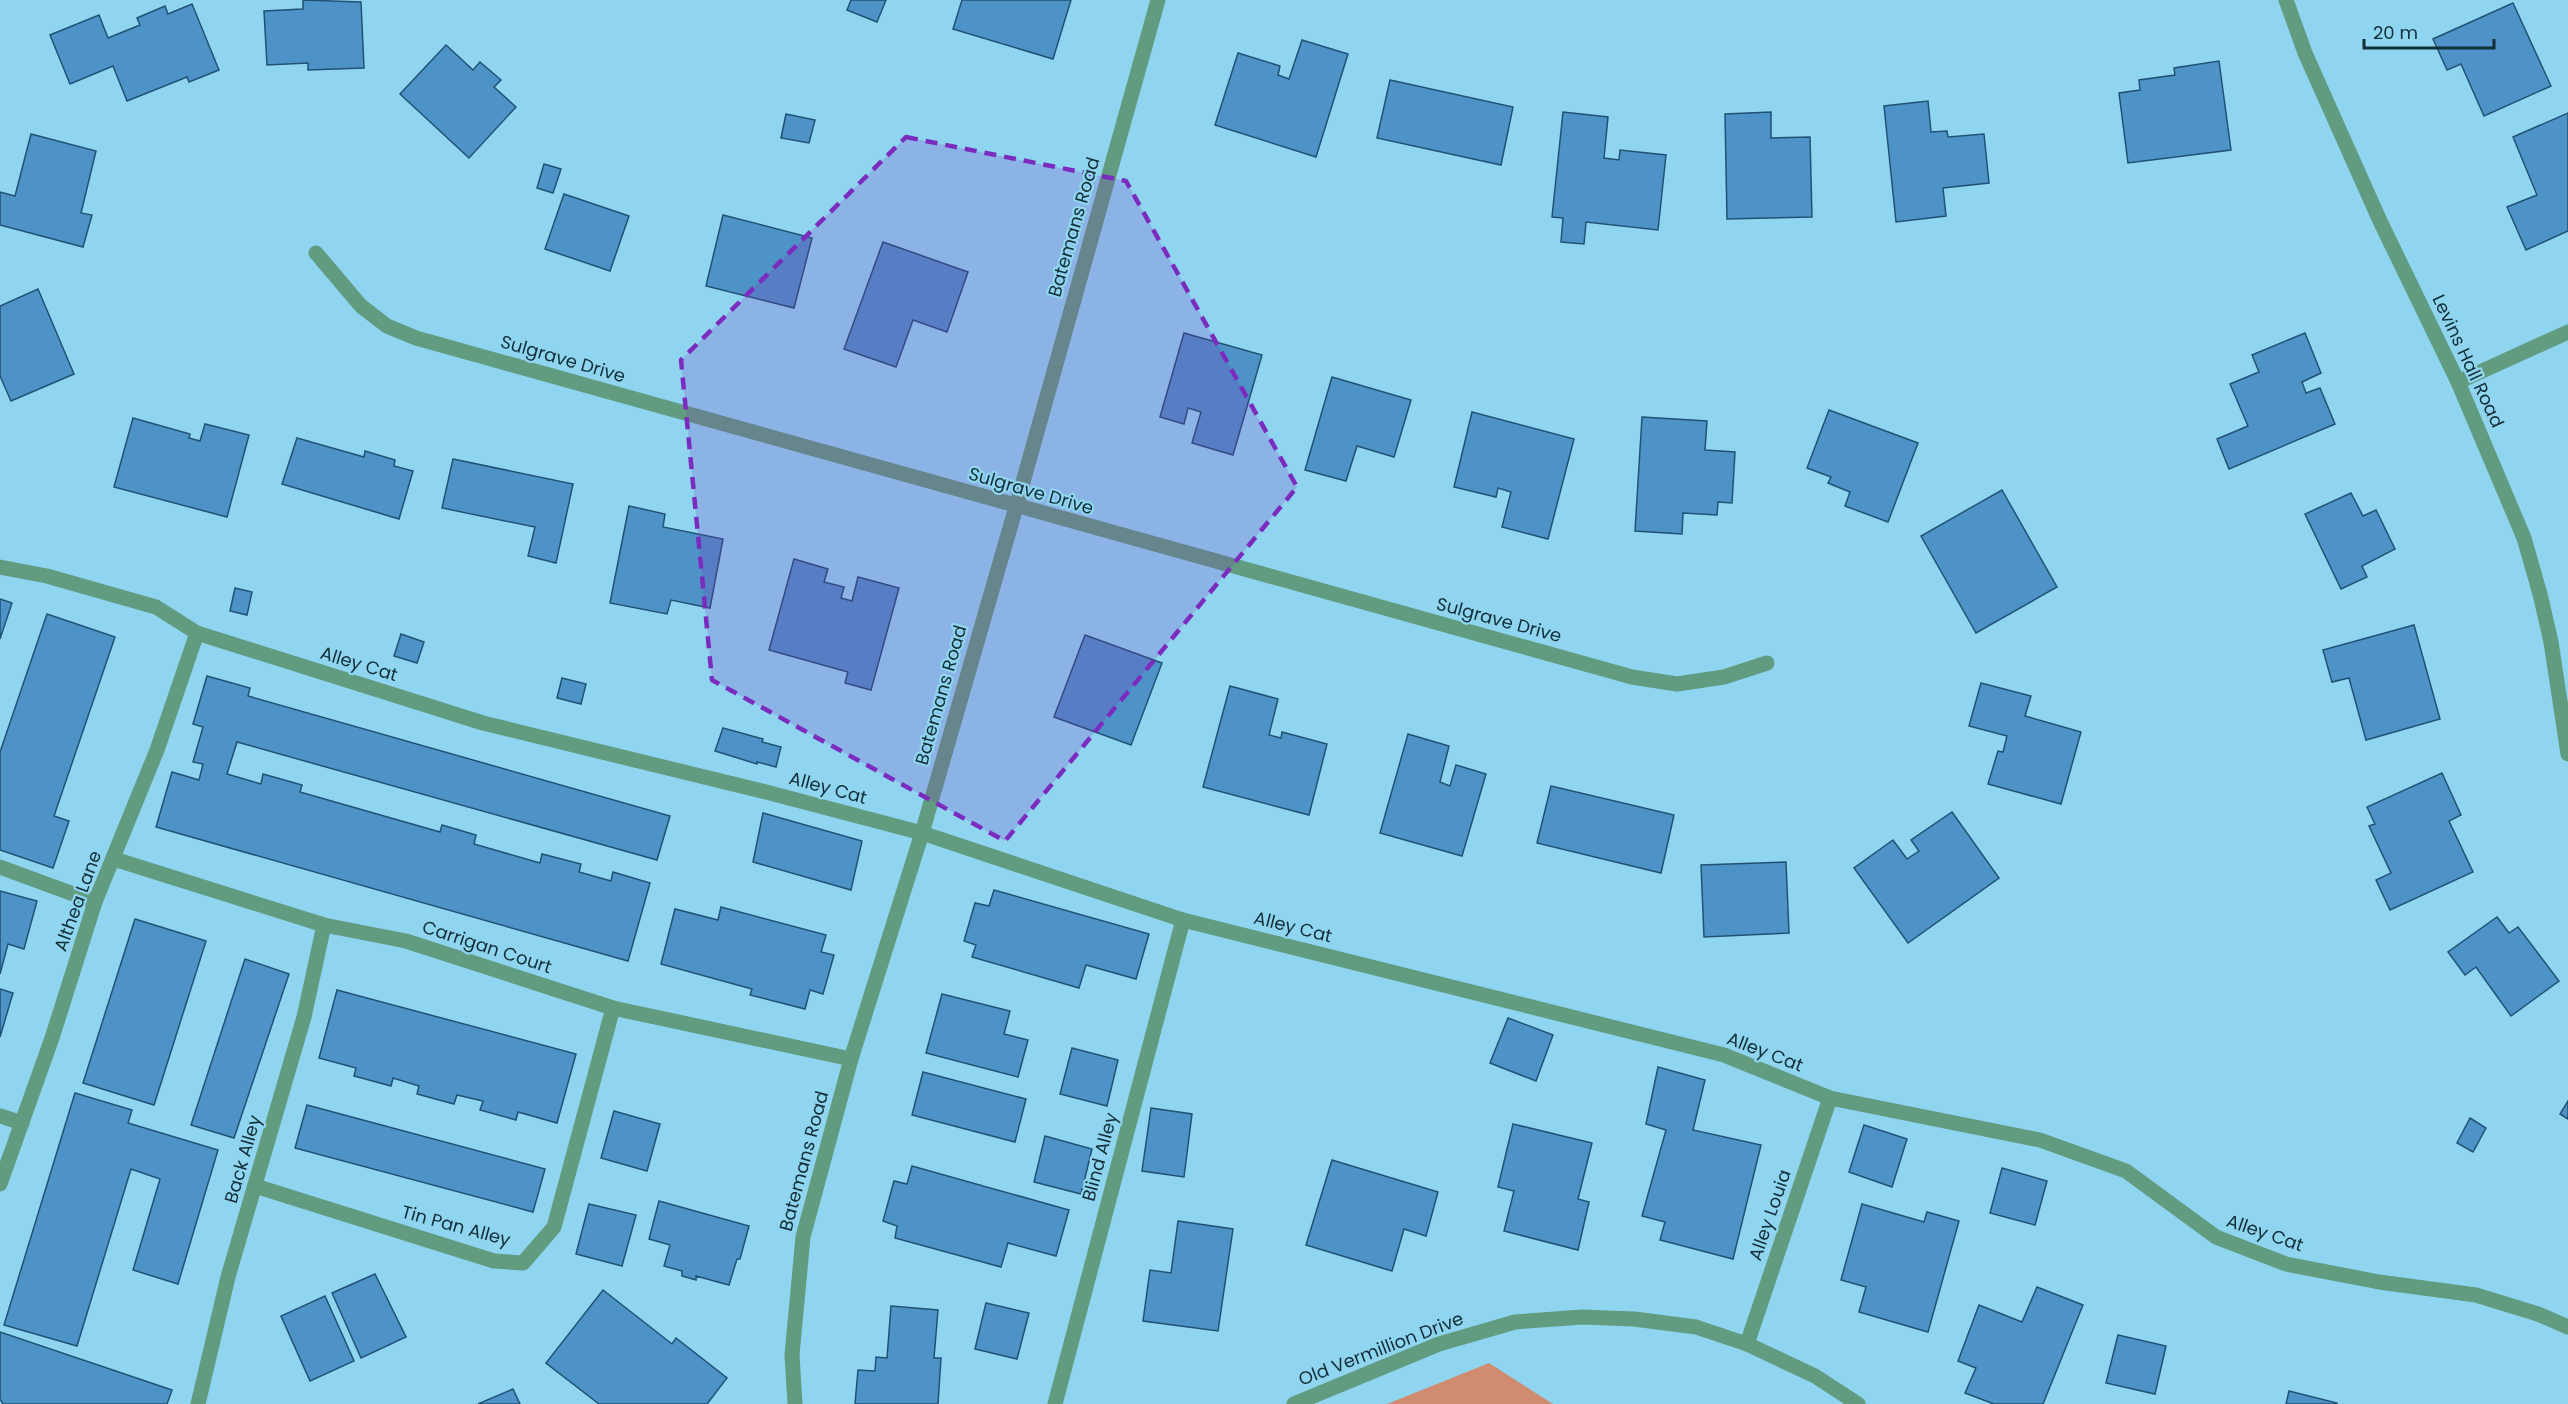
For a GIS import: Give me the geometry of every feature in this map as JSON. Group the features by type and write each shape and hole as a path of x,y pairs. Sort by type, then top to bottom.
{"street":[{"name":"Batemans Road","path":"795,1404 792,1355 802,1237 851,1059 922,833 1016,507 1158,0"},
{"name":"Levins Hall Road","path":"2286,0 2305,52 2380,221 2458,382 2524,538 2551,642 2568,754"},
{"name":"Sulgrave Drive","path":"316,253 361,306 387,326 416,338 1632,677 1677,684 1724,677 1767,663"},
{"path":"2458,382 2568,332"},
{"name":"Alley Cat","path":"0,567 47,576 156,607 197,633 483,723 770,793 922,833 1183,920 1724,1055 1830,1098 2040,1140 2126,1171 2216,1237 2286,1264 2379,1282 2476,1295 2538,1314 2568,1327"},
{"name":"Althea Lane","path":"0,1184 52,1038 95,902 157,750 197,633"},
{"name":"Carrigan Court","path":"114,859 324,925 406,941 613,1008 851,1059"},
{"path":"0,867 95,902"},
{"name":"Blind Alley","path":"1055,1404 1183,920"},
{"name":"Back Alley","path":"198,1404 228,1277 304,1017 324,925"},
{"name":"Tin Pan Alley","path":"255,1186 494,1261 523,1263 554,1227 613,1008"},
{"name":"Alley Louia","path":"1747,1344 1830,1098"},
{"path":"0,1116 22,1123"},
{"name":"Old Vermillion Drive","path":"1294,1404 1439,1344 1515,1323 1582,1317 1634,1319 1696,1327 1747,1344 1815,1376 1858,1404"}],"highlighted area":[{"path":"906,137 1126,181 1297,487 1005,841 712,680 681,360"}],"shaded area":[{"path":"1489,1363 1553,1404 1387,1404"}],"building":[{"path":"303,0 361,2 364,68 308,70 308,63 267,65 264,11 303,9"},
{"path":"851,0 886,0 877,22 847,10"},
{"path":"962,0 1071,0 1053,59 953,29"},
{"path":"2513,3 2551,86 2484,116 2461,64 2447,70 2433,39"},
{"path":"192,4 219,70 189,82 187,77 127,101 113,66 70,84 50,35 99,15 108,38 140,25 137,18 165,6 168,14"},
{"path":"1302,40 1348,54 1316,157 1215,125 1238,53 1280,66 1278,75 1289,79"},
{"path":"446,45 473,70 480,62 501,80 494,87 516,107 469,158 400,94"},
{"path":"2219,61 2231,150 2128,163 2119,93 2140,90 2139,80 2175,75 2174,68"},
{"path":"1390,80 1513,107 1501,165 1377,138"},
{"path":"1928,101 1931,132 1947,131 1948,137 1984,134 1989,183 1943,188 1946,216 1896,222 1884,106"},
{"path":"1563,112 1608,117 1604,158 1619,160 1620,150 1666,155 1658,230 1586,222 1584,244 1561,242 1563,218 1552,217"},
{"path":"1771,112 1771,138 1810,137 1812,217 1727,219 1725,114"},
{"path":"2568,113 2568,231 2526,250 2507,207 2537,195 2513,137"},
{"path":"786,114 815,120 809,143 781,138"},
{"path":"31,134 96,151 81,213 92,215 83,247 0,225 0,192 15,196"},
{"path":"544,164 561,169 553,193 537,188"},
{"path":"564,194 629,216 610,271 545,249"},
{"path":"723,215 812,238 794,308 706,286"},
{"path":"883,242 968,272 947,332 913,320 896,367 844,349"},
{"path":"38,289 74,374 11,401 0,376 0,306"},
{"path":"1184,333 1262,355 1233,455 1192,443 1201,412 1188,408 1184,424 1160,417"},
{"path":"2305,333 2321,373 2302,382 2306,393 2320,388 2335,424 2229,469 2217,439 2248,426 2230,384 2259,372 2252,355"},
{"path":"1332,377 1411,400 1394,457 1357,446 1346,481 1305,470"},
{"path":"1829,410 1918,443 1888,522 1845,506 1850,492 1828,483 1831,477 1807,468"},
{"path":"1472,412 1574,439 1548,539 1502,527 1511,492 1498,488 1496,497 1454,487"},
{"path":"1642,417 1707,421 1705,450 1735,452 1732,503 1718,502 1717,515 1683,513 1682,534 1635,531"},
{"path":"133,418 190,434 189,438 200,441 205,424 249,435 227,517 114,487"},
{"path":"297,438 364,457 365,451 395,460 394,466 413,471 399,519 282,484"},
{"path":"453,459 573,484 556,563 528,556 535,527 442,508"},
{"path":"2002,490 2057,587 1976,633 1921,536"},
{"path":"2351,493 2363,516 2376,510 2395,549 2362,566 2367,577 2341,589 2305,514"},
{"path":"629,506 665,514 663,527 723,539 710,608 671,600 667,614 610,603"},
{"path":"794,559 828,569 824,582 844,587 841,598 852,601 858,577 899,588 871,690 845,683 848,672 769,650"},
{"path":"235,588 252,592 247,615 230,611"},
{"path":"0,599 12,603 0,639"},
{"path":"47,614 115,637 54,816 69,821 53,868 0,850 0,752"},
{"path":"2414,625 2440,719 2366,740 2349,678 2332,682 2323,650"},
{"path":"401,634 424,642 417,663 394,656"},
{"path":"1085,635 1162,663 1131,745 1054,717"},
{"path":"207,676 250,688 248,696 670,816 657,860 237,742 227,774 261,784 263,774 302,785 300,792 440,832 442,825 476,835 474,844 540,863 542,854 581,864 579,872 611,881 613,872 650,883 628,961 156,827 172,772 199,780 203,764 193,762 203,727 193,724"},
{"path":"562,678 586,684 581,704 557,698"},
{"path":"1981,683 2031,696 2025,716 2081,732 2061,804 1988,784 1998,751 2003,752 2007,736 1969,726"},
{"path":"1230,686 1278,699 1269,735 1281,738 1282,732 1327,744 1309,815 1203,787"},
{"path":"723,728 763,739 762,742 781,747 776,767 757,762 757,764 715,751"},
{"path":"1408,734 1449,746 1440,782 1450,786 1456,765 1486,774 1462,856 1380,833"},
{"path":"2442,773 2461,815 2449,821 2473,872 2390,910 2376,880 2391,873 2369,826 2375,824 2367,807"},
{"path":"1551,786 1674,815 1661,873 1537,843"},
{"path":"1952,812 1999,878 1908,943 1854,868 1893,840 1907,859 1919,851 1911,840"},
{"path":"763,813 862,841 851,890 753,862"},
{"path":"1786,862 1789,933 1704,937 1701,865"},
{"path":"994,890 1149,934 1136,979 1086,965 1079,988 972,957 976,945 964,941 975,903 989,906"},
{"path":"0,891 37,901 24,949 8,944 0,974"},
{"path":"721,907 826,935 821,952 834,955 823,994 810,990 805,1009 750,995 752,989 661,964 675,909 718,920"},
{"path":"2497,917 2509,933 2518,927 2559,981 2511,1016 2476,967 2465,975 2448,952"},
{"path":"135,919 206,941 154,1105 83,1083"},
{"path":"245,959 289,974 234,1138 191,1125"},
{"path":"0,989 13,993 0,1037"},
{"path":"337,990 576,1054 557,1123 518,1112 516,1120 480,1110 483,1101 457,1095 454,1104 417,1094 419,1086 393,1078 391,1086 354,1076 356,1068 319,1058"},
{"path":"942,994 1010,1011 1004,1034 1028,1040 1018,1077 926,1053"},
{"path":"1508,1018 1553,1035 1536,1081 1490,1063"},
{"path":"1072,1048 1118,1060 1107,1106 1060,1094"},
{"path":"1658,1067 1705,1080 1693,1130 1761,1145 1733,1259 1660,1240 1665,1222 1642,1216 1666,1130 1646,1124"},
{"path":"923,1072 1026,1099 1015,1142 912,1115"},
{"path":"75,1093 132,1110 128,1123 218,1150 178,1284 133,1270 160,1179 131,1169 77,1346 4,1325"},
{"path":"2568,1101 2568,1119 2560,1114"},
{"path":"307,1105 545,1169 533,1212 295,1148"},
{"path":"1151,1108 1192,1114 1184,1177 1142,1171"},
{"path":"614,1111 660,1124 647,1171 601,1158"},
{"path":"2470,1118 2486,1128 2473,1152 2457,1143"},
{"path":"1513,1124 1592,1143 1578,1199 1589,1202 1578,1250 1504,1231 1514,1191 1498,1187"},
{"path":"1864,1125 1907,1139 1892,1187 1849,1172"},
{"path":"1045,1136 1092,1149 1081,1194 1034,1182"},
{"path":"1332,1160 1438,1192 1426,1236 1404,1229 1392,1271 1306,1245"},
{"path":"912,1166 1069,1210 1056,1256 1008,1243 1001,1267 895,1238 897,1226 883,1221 894,1181 907,1184"},
{"path":"2002,1168 2047,1181 2035,1225 1990,1213"},
{"path":"659,1201 749,1226 740,1259 737,1259 729,1285 696,1276 696,1280 682,1276 682,1271 664,1266 670,1245 649,1239"},
{"path":"589,1204 636,1215 622,1266 576,1254"},
{"path":"1862,1204 1924,1222 1927,1212 1959,1221 1928,1332 1859,1312 1866,1287 1841,1280"},
{"path":"1178,1221 1233,1229 1218,1331 1143,1321 1150,1270 1171,1273"},
{"path":"375,1274 406,1337 361,1358 332,1293"},
{"path":"2037,1287 2083,1305 2043,1404 1994,1404 1965,1393 1976,1368 1958,1361 1979,1305 2022,1322"},
{"path":"603,1290 672,1344 676,1338 727,1378 707,1404 599,1404 546,1363"},
{"path":"325,1296 354,1361 310,1381 281,1316"},
{"path":"986,1303 1029,1313 1017,1359 975,1349"},
{"path":"891,1306 938,1310 934,1358 941,1358 938,1404 855,1404 858,1370 875,1371 876,1357 887,1358"},
{"path":"0,1332 172,1390 167,1404 3,1404 0,1399"},
{"path":"2118,1335 2166,1346 2155,1394 2106,1383"},
{"path":"513,1389 520,1404 478,1404"},
{"path":"2289,1391 2337,1403 2337,1404 2286,1404"}]}
